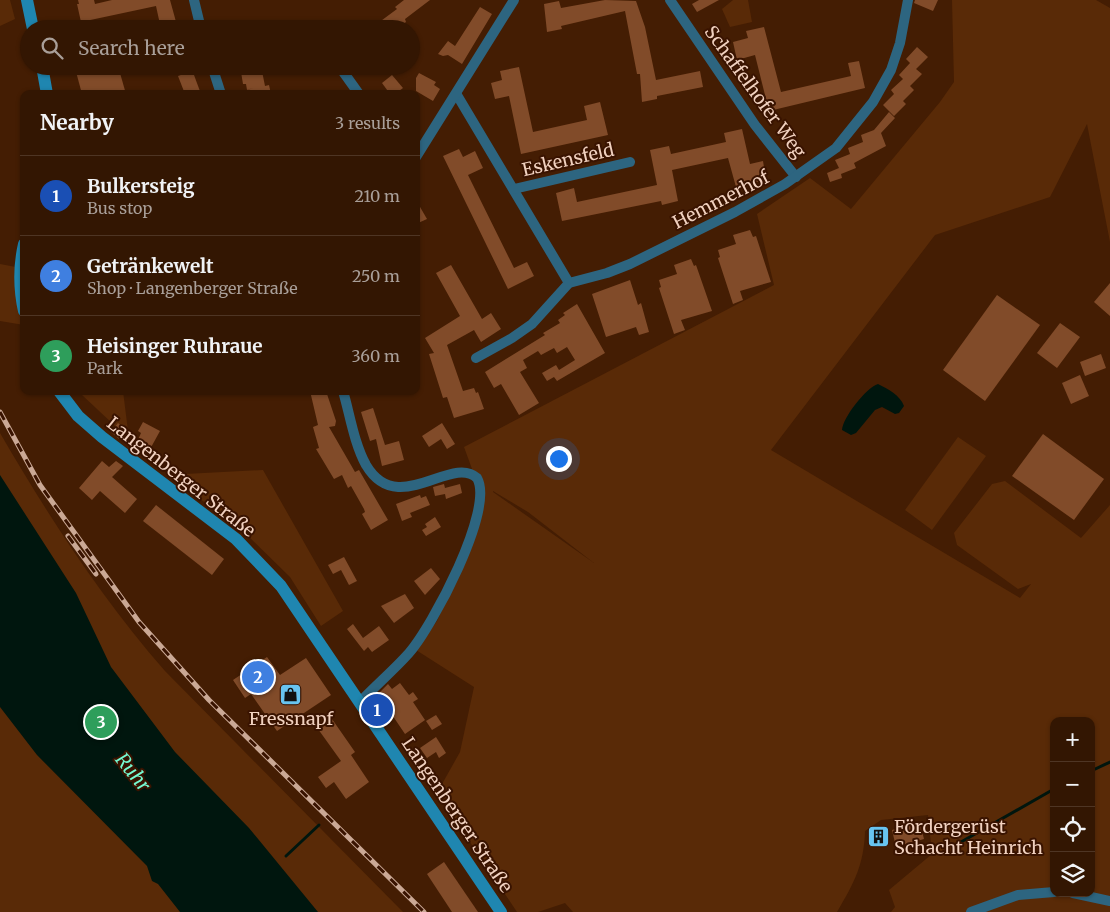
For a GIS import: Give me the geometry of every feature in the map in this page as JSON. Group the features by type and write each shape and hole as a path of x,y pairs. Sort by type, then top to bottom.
{"main road":[{"path":"26,0 31,20"},
{"path":"44,75 46,90"},
{"path":"20,260 20,294"},
{"name":"Langenberger Straße","path":"62,395 78,416 102,437 236,539 281,586 500,912"}],"street":[{"path":"194,0 199,20"},
{"path":"420,151 457,95 514,0"},
{"name":"Schaffelhofer Weg","path":"670,0 755,125 796,177"},
{"name":"Hemmerhof","path":"569,283 607,273 630,264 756,202 796,177 836,148 873,102 891,70 900,43 908,0"},
{"path":"215,75 220,90"},
{"path":"345,75 356,90"},
{"name":"Eskensfeld","path":"457,95 569,283"},
{"name":"Eskensfeld","path":"514,189 630,162"},
{"path":"476,358 512,338 532,324 569,283"},
{"path":"344,395 361,454 366,465 380,480 394,487 403,487 456,474 468,473 477,478 482,495 462,557 434,618 409,652 360,702"},
{"path":"971,912 1018,895 1050,892"},
{"path":"1092,897 1110,901"}],"shaded area":[{"path":"0,0 10,0 15,19 0,26"},
{"path":"733,0 748,0 752,22 730,27 722,9"},
{"path":"952,0 1096,0 1110,8 1110,242 1087,124 1050,197 935,235 771,450 1020,598 1031,584 1018,589 957,545 954,533 992,484 1005,481 1081,538 1110,505 1110,912 891,912 895,907 889,890 932,854 928,815 881,820 865,831 863,854 857,873 837,912 573,912 565,903 538,912 517,912 437,793 460,752 474,687 416,650 437,621 465,556 483,499 464,447 774,285 757,214 810,178 851,209 940,102 954,82","holes":["493,491 528,512 594,563"]},
{"path":"0,264 16,267 20,296 20,324 0,321"},
{"path":"82,395 124,395 129,439"},
{"path":"0,433 37,495 77,556 119,615 165,671 403,912 0,912"},
{"path":"958,437 986,456 932,530 905,510"},
{"path":"263,470 343,611 321,626 290,577 238,526 166,475"}],"water":[{"path":"878,384 890,390 900,399 904,406 899,413 895,414 882,407 875,410 856,433 851,435 842,430 846,418 856,404 867,391"},
{"name":"Ruhr","path":"0,475 76,593 111,667 175,752 249,828 318,912 180,912 158,884 152,881 147,866 37,755 0,707"}],"building":[{"path":"78,0 94,0 95,4 112,0 170,0 176,20 159,20 156,6 90,20 81,20 77,4 79,4"},
{"path":"404,0 430,0 405,20 382,20 397,9 395,7"},
{"path":"605,0 636,1 645,27 656,80 700,71 703,87 657,96 657,99 642,102 640,74 637,74 625,11 561,26 562,29 547,32 544,4 559,1 561,8"},
{"path":"699,0 719,0 697,12 692,4"},
{"path":"915,0 938,0 933,11 914,3"},
{"path":"480,7 492,14 462,64 448,55 438,54 448,41 455,46"},
{"path":"764,27 781,92 851,76 848,63 859,61 865,88 769,111 755,55 737,60 733,42 748,38 746,31"},
{"path":"917,47 928,57 916,69 922,74 910,86 914,90 903,101 906,104 894,116 883,105 894,94 891,90 903,79 899,75 910,63 906,59"},
{"path":"519,67 533,132 587,120 584,106 600,102 608,135 521,154 509,96 495,99 491,83 502,80 500,71"},
{"path":"420,74 436,82 434,85 440,89 433,101 420,93 420,90 416,90 416,78"},
{"path":"77,75 121,75 125,90 81,90"},
{"path":"194,75 200,90 183,90 178,76"},
{"path":"242,75 263,75 265,86 269,85 270,90 248,90 253,88 247,90 246,84 243,84"},
{"path":"392,75 403,88 400,90 387,90 382,83"},
{"path":"889,112 895,118 881,133 886,146 854,163 856,168 841,174 842,178 830,182 827,173 839,168 835,160 850,154 848,148 863,142 861,135 874,130"},
{"path":"742,129 750,164 763,161 766,180 736,187 728,158 672,170 678,201 662,205 661,201 562,221 556,193 574,188 577,202 657,185 650,150 669,146 671,154 726,142 724,133"},
{"path":"459,149 463,157 475,151 483,168 468,175 514,268 527,262 534,276 508,289 443,156"},
{"path":"420,207 427,219 420,222"},
{"path":"750,230 753,237 756,236 771,282 740,291 743,300 733,304 718,258 720,257 718,250 736,244 733,235"},
{"path":"691,259 694,266 696,265 712,311 681,320 685,330 674,334 659,288 661,287 659,280 677,274 674,265"},
{"path":"451,265 482,319 491,313 501,329 481,342 474,330 447,345 463,391 474,388 476,393 478,392 484,409 454,418 447,397 443,398 429,354 434,353 425,338 460,316 436,273"},
{"path":"630,280 638,305 641,303 649,332 639,335 636,327 606,337 592,294"},
{"path":"1110,283 1110,316 1094,302"},
{"path":"997,295 1040,325 985,401 943,370"},
{"path":"577,304 605,353 557,381 554,377 547,381 542,373 556,365 559,370 575,360 567,347 557,353 554,348 541,355 538,351 523,360 527,368 520,372 539,403 519,415 501,384 494,388 485,372 545,335 543,333 560,323 558,320 565,315 563,313"},
{"path":"1060,323 1080,337 1057,368 1037,353"},
{"path":"1101,354 1106,368 1085,376 1080,362"},
{"path":"1080,375 1089,396 1071,404 1062,383"},
{"path":"311,395 327,395 336,421 335,426 329,427 355,472 359,470 388,520 371,530 362,514 365,512 364,509 351,486 348,488 342,475 334,479 316,449 319,448 313,427 318,425"},
{"path":"373,408 385,445 399,441 404,460 382,466 376,439 370,441 361,412"},
{"path":"143,422 160,431 149,451 136,444 141,433 138,431"},
{"path":"118,423 126,430 119,439 111,432"},
{"path":"442,423 455,444 447,449 441,439 429,447 422,436"},
{"path":"1043,434 1104,479 1074,520 1012,476"},
{"path":"102,461 109,467 116,461 123,466 112,477 137,499 125,513 100,491 92,500 79,488"},
{"path":"444,484 445,488 460,484 462,493 446,499 445,494 435,496 433,487"},
{"path":"420,495 421,498 426,496 430,505 410,513 412,517 402,521 396,504"},
{"path":"156,505 224,559 212,575 143,521"},
{"path":"435,517 441,527 426,536 422,530 427,527 425,524"},
{"path":"344,557 357,581 349,585 341,570 333,574 328,565"},
{"path":"431,568 440,579 425,595 414,581"},
{"path":"405,594 414,608 394,623 381,606"},
{"path":"353,624 363,638 379,626 389,640 372,652 368,647 364,651 347,629"},
{"name":"Fressnapf","path":"267,657 280,675 306,658 331,695 277,731 251,694 245,698 233,680"},
{"path":"400,683 409,695 413,692 418,699 413,702 425,720 405,734 378,694 388,684 392,689"},
{"path":"436,715 442,724 432,730 426,721"},
{"path":"332,719 355,752 351,755 369,782 346,799 334,782 326,788 318,777 341,761 318,729"},
{"path":"436,737 446,753 439,758 436,752 427,758 420,748"},
{"path":"920,823 924,839 896,847 892,830"},
{"path":"444,862 478,912 452,912 427,874"}],"waterway":[{"path":"1095,769 1110,762"},
{"path":"961,842 1050,791"},
{"path":"286,856 319,825"}],"railway":[{"path":"0,412 40,485 139,622 209,700 424,912"},
{"path":"68,536 96,574"}],"place":[{"name":"Getränkewelt","path":"258,677"},
{"name":"Fressnapf","path":"291,694"},
{"name":"Bulkersteig","path":"377,710"},
{"name":"Heisinger Ruhraue","path":"101,722"},
{"name":"Fördergerüst Schacht Heinrich","path":"878,837"}]}
